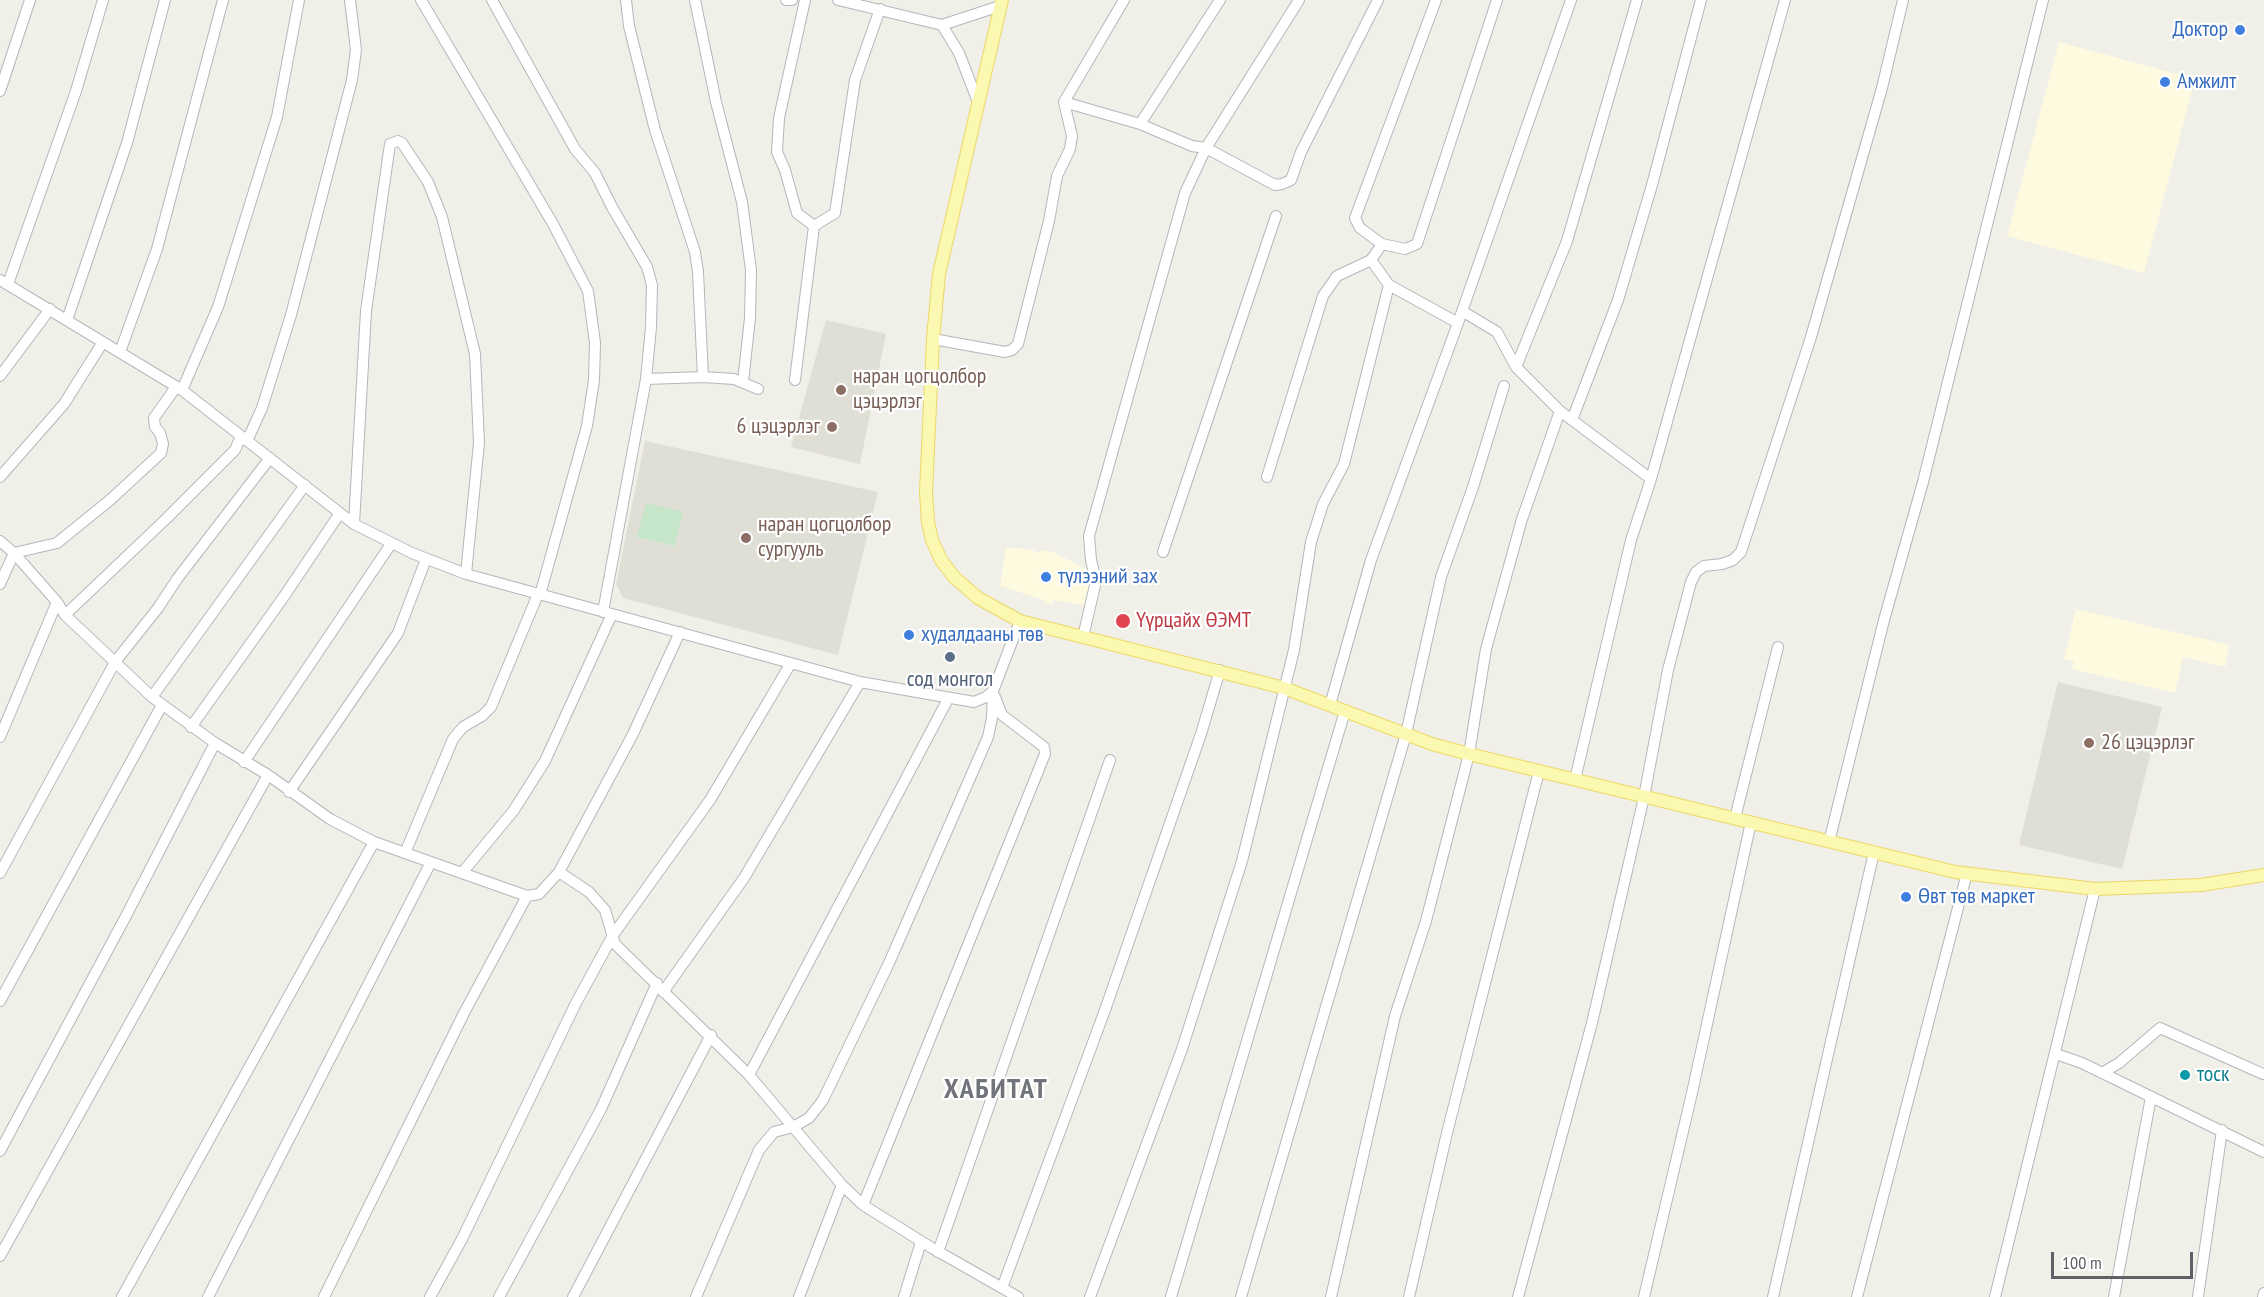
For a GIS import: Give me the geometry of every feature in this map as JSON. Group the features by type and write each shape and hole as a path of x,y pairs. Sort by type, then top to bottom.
{"main road":[{"path":"1001,3 939,274 933,339 926,492 928,522 932,540 941,560 954,577 978,598 1020,621 1284,688 1406,734 1469,754 1829,842 1967,873 2095,889 2201,885 2264,875"}],"street":[{"path":"0,91 30,0"},
{"path":"103,0 76,91 4,282 179,388 354,524 390,544 426,559 466,574 860,682 974,702 993,691"},
{"path":"67,320 127,143 165,0"},
{"path":"120,352 157,249 223,0"},
{"path":"14,553 57,543 110,500 161,453 163,444 154,418 179,388 218,307 277,117 299,0"},
{"path":"65,615 235,450 262,408 291,315 352,80 356,50 350,0"},
{"path":"405,853 453,739 463,727 482,716 490,707 539,594 587,426 594,380 595,343 588,291 553,224 421,0"},
{"path":"462,873 514,810 545,761 608,613 646,379 651,327 652,285 647,267 595,173 575,149 553,112 492,0"},
{"path":"626,0 629,26 655,130 694,252 698,272 703,377"},
{"path":"695,0 716,102 742,202 751,270 750,318 743,382"},
{"path":"786,0 792,0"},
{"path":"805,0 779,118 777,152 785,170 797,213 814,226"},
{"path":"838,0 886,7 942,25 1001,3"},
{"path":"933,339 1005,352 1012,350 1018,344 1049,221 1057,176 1070,149 1072,136 1064,102 1124,0"},
{"path":"1140,124 1220,0"},
{"path":"1083,637 1096,581 1089,536 1185,193 1206,148 1299,0"},
{"path":"1064,102 1140,124 1192,146 1206,148 1275,185 1291,180 1301,152 1378,0"},
{"path":"1436,0 1355,218 1360,228 1382,244 1405,249 1417,244 1497,0"},
{"path":"1330,705 1371,560 1458,323 1571,0"},
{"path":"1516,367 1566,241 1637,0"},
{"path":"1572,420 1618,300 1652,185 1701,0"},
{"path":"1575,780 1631,540 1651,479 1785,0"},
{"path":"1518,1297 1592,1023 1644,796 1668,670 1691,582 1696,572 1704,566 1722,564 1732,560 1741,552 1811,337 1882,88 1903,0"},
{"path":"1829,842 1884,620 1926,470 2043,0"},
{"path":"814,226 836,213 855,80 886,7"},
{"path":"942,25 959,53 978,102"},
{"path":"354,524 366,311 390,144 398,141 402,143 428,182 442,216 475,354 479,443 466,574"},
{"path":"1163,552 1276,216"},
{"path":"795,380 814,226"},
{"path":"1267,477 1323,296 1337,276 1371,260 1382,244"},
{"path":"1371,260 1389,285 1458,323"},
{"path":"1090,1297 1182,1049 1242,861 1294,650 1311,542 1323,504 1344,464 1389,285"},
{"path":"0,376 50,309"},
{"path":"1462,310 1497,332 1516,367 1560,411 1651,479"},
{"path":"0,477 64,404 103,342"},
{"path":"646,379 703,377 734,380 758,388"},
{"path":"1241,1297 1406,734 1441,577 1473,487 1504,387"},
{"path":"1331,1297 1395,1016 1426,921 1469,754 1486,649 1522,519 1560,411"},
{"path":"0,873 115,662 270,458"},
{"path":"152,697 305,485"},
{"path":"191,727 340,513"},
{"path":"0,541 14,553 57,602 65,615 152,697 191,727 330,819 374,842 527,896 540,894 559,872 633,734 680,632"},
{"path":"244,762 390,544"},
{"path":"0,584 14,553"},
{"path":"289,792 398,633 426,559"},
{"path":"0,737 57,602"},
{"path":"696,1297 759,1150 774,1132 793,1127 809,1118 823,1100 889,963 988,737 992,717 993,691 1020,621"},
{"path":"1735,818 1778,647"},
{"path":"430,1297 462,1239 576,1003 613,935 710,800 790,663"},
{"path":"559,872 589,892 605,910 615,944 711,1035 749,1075 842,1185 863,1205 1010,1294 1197,746 1220,670"},
{"path":"499,1297 601,1109 660,988 744,878 860,682"},
{"path":"863,1205 1045,754 1044,747 1002,715 993,691"},
{"path":"749,1075 948,699"},
{"path":"0,1001 162,705"},
{"path":"1171,1297 1345,711"},
{"path":"0,1151 126,916 215,743"},
{"path":"938,1252 1110,760"},
{"path":"1409,1297 1419,1262 1447,1133 1539,771"},
{"path":"0,1256 268,776"},
{"path":"1644,1297 1692,1094 1750,822"},
{"path":"122,1297 374,842"},
{"path":"1773,1297 1874,852"},
{"path":"208,1297 431,862"},
{"path":"1857,1297 1967,873"},
{"path":"1995,1297 2095,889"},
{"path":"324,1297 465,1013 527,896"},
{"path":"2102,1073 2119,1063 2160,1028 2263,1074"},
{"path":"573,1297 711,1035"},
{"path":"2056,1054 2082,1063 2264,1152"},
{"path":"2114,1297 2151,1097"},
{"path":"2198,1297 2222,1130"},
{"path":"799,1297 842,1185"},
{"path":"903,1297 921,1242"}],"shaded area":[{"path":"2059,42 2195,79 2144,273 2007,236"},
{"name":"наран цогцолбор цэцэрлэг","path":"826,320 886,334 860,464 791,447"},
{"name":"наран цогцолбор сургууль","path":"645,441 878,492 838,655 623,598 616,584"},
{"name":"түлээний зах","path":"1006,547 1034,550 1034,553 1046,550 1092,573 1087,606 1054,600 1053,604 1045,603 1044,600 1000,586"},
{"path":"2076,609 2230,645 2225,667 2183,657 2175,693 2072,669 2074,661 2064,659"},
{"path":"2058,682 2162,707 2122,869 2019,845"}],"green space":[{"path":"646,503 683,512 675,546 637,537"}],"place":[{"name":"Доктор","path":"2240,30"},
{"name":"Амжилт","path":"2165,82"},
{"name":"наран цогцолбор цэцэрлэг","path":"841,390"},
{"name":"6 цэцэрлэг","path":"832,427"},
{"name":"наран цогцолбор сургууль","path":"746,538"},
{"name":"түлээний зах","path":"1046,577"},
{"name":"Үүрцайх ӨЭМТ","path":"1123,621"},
{"name":"худалдааны төв","path":"909,635"},
{"name":"сод монгол","path":"950,657"},
{"name":"26 цэцэрлэг","path":"2089,743"},
{"name":"Өвт төв маркет","path":"1906,897"},
{"name":"тоск","path":"2185,1075"}],"district":[{"name":"ХАБИТАТ","path":"996,1090"}]}
